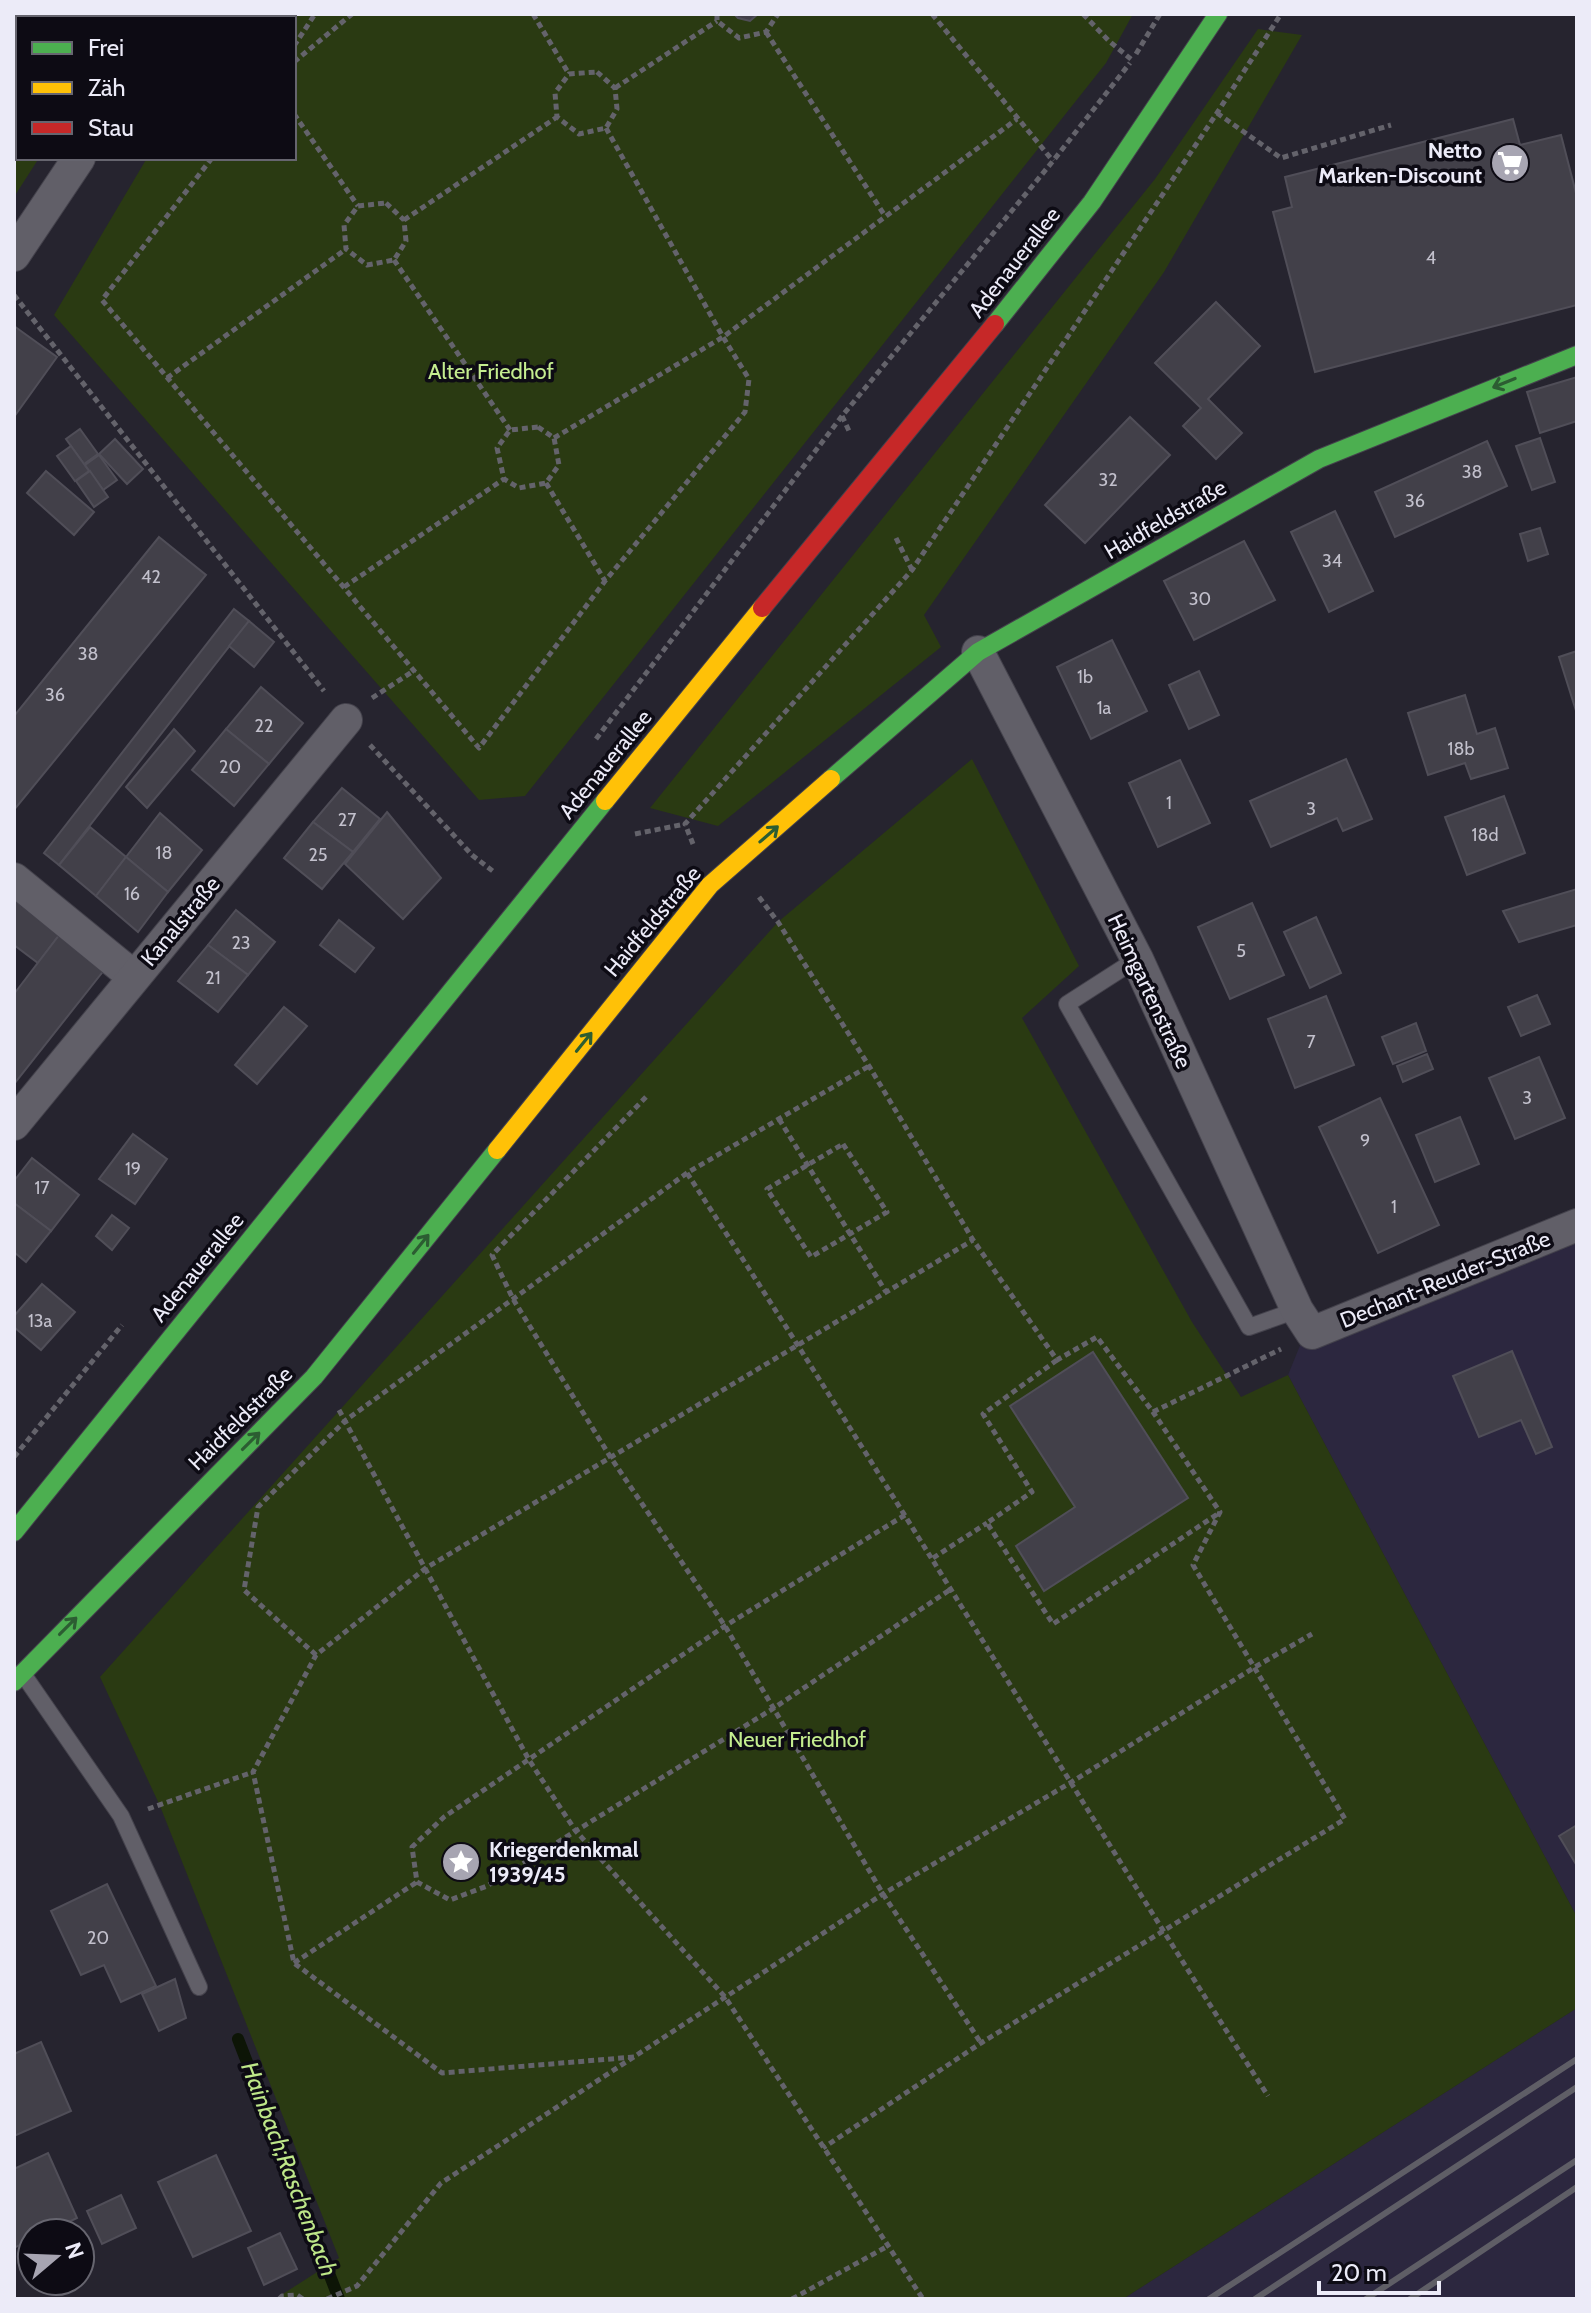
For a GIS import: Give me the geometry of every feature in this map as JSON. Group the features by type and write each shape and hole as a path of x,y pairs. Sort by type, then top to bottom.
{"street":[{"name":"Adenauerallee","path":"14,1532 832,521 996,324 1092,202 1218,14"},
{"path":"14,255 78,160"},
{"name":"Haidfeldstraße","path":"18,1677 314,1377 710,885 978,652 1319,459 1577,355"},
{"name":"Heimgartenstraße","path":"978,652 1137,959 1305,1322"},
{"name":"Kanalstraße","path":"14,1124 346,720"},
{"path":"14,879 134,977"},
{"name":"Dechant-Reuder-Straße","path":"1305,1322 1577,1225"}],"lane":[{"path":"1137,959 1067,1004 1249,1327 1305,1322"},
{"path":"18,1677 121,1816 199,1987"}],"path":[{"path":"296,43 315,14"},
{"path":"296,60 352,14"},
{"path":"533,14 569,74"},
{"path":"615,88 717,18 739,38 766,32 778,14"},
{"path":"932,14 1053,161"},
{"path":"1083,14 1132,60"},
{"path":"591,746 842,416 1053,161 1132,60 1160,14"},
{"path":"710,885 685,824 912,570 1281,14"},
{"path":"766,32 885,216"},
{"path":"597,72 615,88 617,109 606,128 579,134 557,117 555,93 569,74 597,72"},
{"path":"1217,113 1281,158 1391,125"},
{"path":"296,117 358,206"},
{"path":"404,220 557,117"},
{"path":"554,438 723,337 1017,119"},
{"path":"210,160 102,300 479,748 605,581 745,412 749,379 606,128"},
{"path":"386,203 404,220 406,241 394,260 367,265 346,249 344,225 358,206 386,203"},
{"path":"167,378 346,249"},
{"path":"394,260 510,430"},
{"path":"14,295 346,720 472,855 495,873"},
{"path":"842,416 855,442"},
{"path":"538,427 554,438 559,465 546,483 519,488 504,479 497,448 510,430 538,427"},
{"path":"344,587 504,479"},
{"path":"546,483 605,581"},
{"path":"896,538 912,570"},
{"path":"346,720 376,694 415,670"},
{"path":"735,864 778,922 973,1240 1057,1360"},
{"path":"316,1655 244,1590 258,1507 346,1420 687,1173 869,1066"},
{"path":"646,1097 492,1255 513,1299 611,1458 725,1626 883,1894 981,2043"},
{"path":"779,1119 886,1292"},
{"path":"843,1144 887,1212 850,1234 811,1257 767,1189 843,1144"},
{"path":"687,1173 799,1345 1162,1931 1268,2096"},
{"path":"634,2057 442,2073 294,1963 253,1772 316,1655 426,1568 973,1240"},
{"path":"1153,1412 1305,1322"},
{"path":"933,1558 1032,1492 983,1414 1057,1360 1097,1337 1153,1412 1220,1512"},
{"path":"314,1377 346,1420 529,1760 575,1830 725,1997 923,2299"},
{"path":"987,1523 1053,1624 1220,1512"},
{"path":"823,2148 981,2043 1345,1819 1193,1565 1220,1512"},
{"path":"417,1882 412,1847 444,1817 725,1626 905,1515"},
{"path":"417,1882 450,1900 487,1886 774,1708 951,1589"},
{"path":"327,2299 357,2286 441,2183 883,1894 1312,1634"},
{"path":"160,1806 253,1772"},
{"path":"294,1963 417,1882"},
{"path":"792,2299 888,2246"},
{"path":"279,2299 297,2295 303,2299"}],"shaded area":[{"path":"1577,1208 1577,1917 1288,1375 1310,1321"},
{"path":"1577,2008 1577,2299 1123,2299"}],"green space":[{"path":"14,14 134,14 16,16 16,160 38,160 14,197"},
{"name":"Alter Friedhof","path":"1133,14 1106,63 525,796 479,800 54,315 146,160 296,160 296,16 230,16"},
{"path":"1258,29 1302,35 1164,272 924,615 941,647 718,826 650,808 1155,179"},
{"name":"Neuer Friedhof","path":"972,759 1079,966 1022,1018 1192,1322 1241,1397 1288,1375 1577,1917 1577,2008 1123,2299 275,2299 339,2258 160,1806 100,1677 778,922"}],"building":[{"path":"734,14 758,14 750,21"},
{"path":"1513,119 1520,145 1561,135 1577,197 1577,305 1315,372 1273,212 1292,207 1285,177"},
{"path":"1216,302 1260,346 1208,399 1242,433 1216,459 1183,426 1201,408 1155,363"},
{"path":"14,326 57,357 14,417"},
{"path":"1577,377 1577,421 1540,433 1527,392"},
{"path":"1130,417 1170,455 1085,543 1045,505"},
{"path":"80,429 98,454 84,464 66,439"},
{"path":"1540,438 1555,482 1532,490 1516,446"},
{"path":"115,439 143,469 127,484 99,454"},
{"path":"1487,441 1507,486 1395,537 1375,492"},
{"path":"71,446 89,471 75,481 57,456"},
{"path":"99,455 117,480 103,490 85,465"},
{"path":"46,471 94,512 74,535 27,493"},
{"path":"90,471 108,497 94,507 76,481"},
{"path":"1335,511 1373,591 1329,612 1291,532"},
{"path":"1540,528 1548,554 1528,561 1520,534"},
{"path":"159,537 206,575 14,810 14,716"},
{"path":"1244,541 1275,600 1194,640 1164,581"},
{"path":"234,609 249,621 59,865 44,853"},
{"path":"249,621 274,642 254,667 229,646"},
{"path":"1112,640 1147,711 1091,739 1057,667"},
{"path":"1577,651 1577,714 1559,657"},
{"path":"1199,671 1219,715 1189,729 1169,685"},
{"path":"261,687 303,723 269,764 226,729"},
{"path":"1465,695 1477,734 1495,728 1508,768 1471,779 1465,763 1428,775 1408,713"},
{"path":"174,729 195,751 147,808 126,787"},
{"path":"226,729 269,764 234,806 192,770"},
{"path":"1346,759 1372,819 1343,831 1337,818 1271,847 1250,801"},
{"path":"1180,760 1210,823 1158,847 1129,783"},
{"path":"342,788 380,819 353,852 313,822"},
{"path":"1504,796 1525,853 1467,875 1445,817"},
{"path":"387,812 441,878 403,919 345,864"},
{"path":"160,813 202,850 168,892 126,857"},
{"path":"313,822 353,852 322,889 284,858"},
{"path":"90,827 126,857 96,896 59,865"},
{"path":"126,857 168,892 138,932 96,896"},
{"path":"1577,889 1577,925 1519,942 1503,911"},
{"path":"14,900 60,934 38,963 14,945"},
{"path":"1252,903 1284,975 1230,999 1198,927"},
{"path":"236,910 275,942 248,975 208,945"},
{"path":"1316,917 1341,973 1310,988 1284,932"},
{"path":"339,920 374,948 355,972 320,945"},
{"path":"60,934 105,969 14,1084 14,994"},
{"path":"208,945 248,975 218,1012 178,981"},
{"path":"1537,995 1550,1024 1521,1036 1508,1007"},
{"path":"1326,996 1354,1065 1295,1088 1268,1019"},
{"path":"284,1007 307,1026 257,1084 235,1065"},
{"path":"1416,1023 1426,1051 1393,1064 1382,1037"},
{"path":"1427,1054 1433,1069 1403,1082 1397,1066"},
{"path":"1539,1057 1565,1118 1515,1139 1489,1078"},
{"path":"1380,1098 1439,1225 1378,1253 1319,1127"},
{"path":"1460,1117 1479,1164 1435,1182 1416,1135"},
{"path":"133,1134 167,1159 135,1204 99,1179"},
{"path":"32,1158 79,1195 51,1231 14,1203 14,1181"},
{"path":"14,1203 51,1231 26,1262 14,1252"},
{"path":"112,1215 129,1228 112,1250 96,1236"},
{"path":"42,1284 75,1312 41,1350 14,1327 14,1316"},
{"path":"1512,1351 1552,1447 1536,1454 1521,1420 1479,1437 1453,1376"},
{"path":"1093,1352 1188,1498 1044,1591 1016,1546 1075,1507 1010,1406"},
{"path":"1577,1825 1577,1866 1559,1836"},
{"path":"107,1884 156,1986 121,2002 104,1965 81,1975 51,1911"},
{"path":"175,1979 186,2018 159,2031 142,1994"},
{"path":"41,2042 71,2111 14,2136 14,2054"},
{"path":"48,2153 77,2217 16,2217 14,2248 14,2169"},
{"path":"216,2155 251,2231 193,2257 158,2182"},
{"path":"121,2195 136,2228 102,2244 96,2231 96,2217 90,2217 87,2211"},
{"path":"280,2233 297,2269 264,2285 248,2248"}],"waterway":[{"name":"Hainbach;Raschenbach","path":"238,2039 339,2299"}],"railway":[{"path":"1209,2299 1577,2059"},
{"path":"1255,2299 1577,2087"},
{"path":"1366,2299 1577,2160"},
{"path":"1410,2299 1577,2187"}],"traffic: fast":[{"path":"995,324 1092,202 1218,14"},
{"path":"831,779 978,652 1319,459 1577,355"},
{"path":"14,1532 605,801"},
{"path":"14,1682 314,1377 497,1150"}],"traffic: slow":[{"path":"605,801 762,608"},
{"path":"497,1150 710,885 831,779"}],"traffic: jam":[{"path":"762,608 995,324"}],"place":[{"name":"Netto Marken-Discount","path":"1510,163"},
{"name":"Kriegerdenkmal 1939/45","path":"461,1862"}]}
